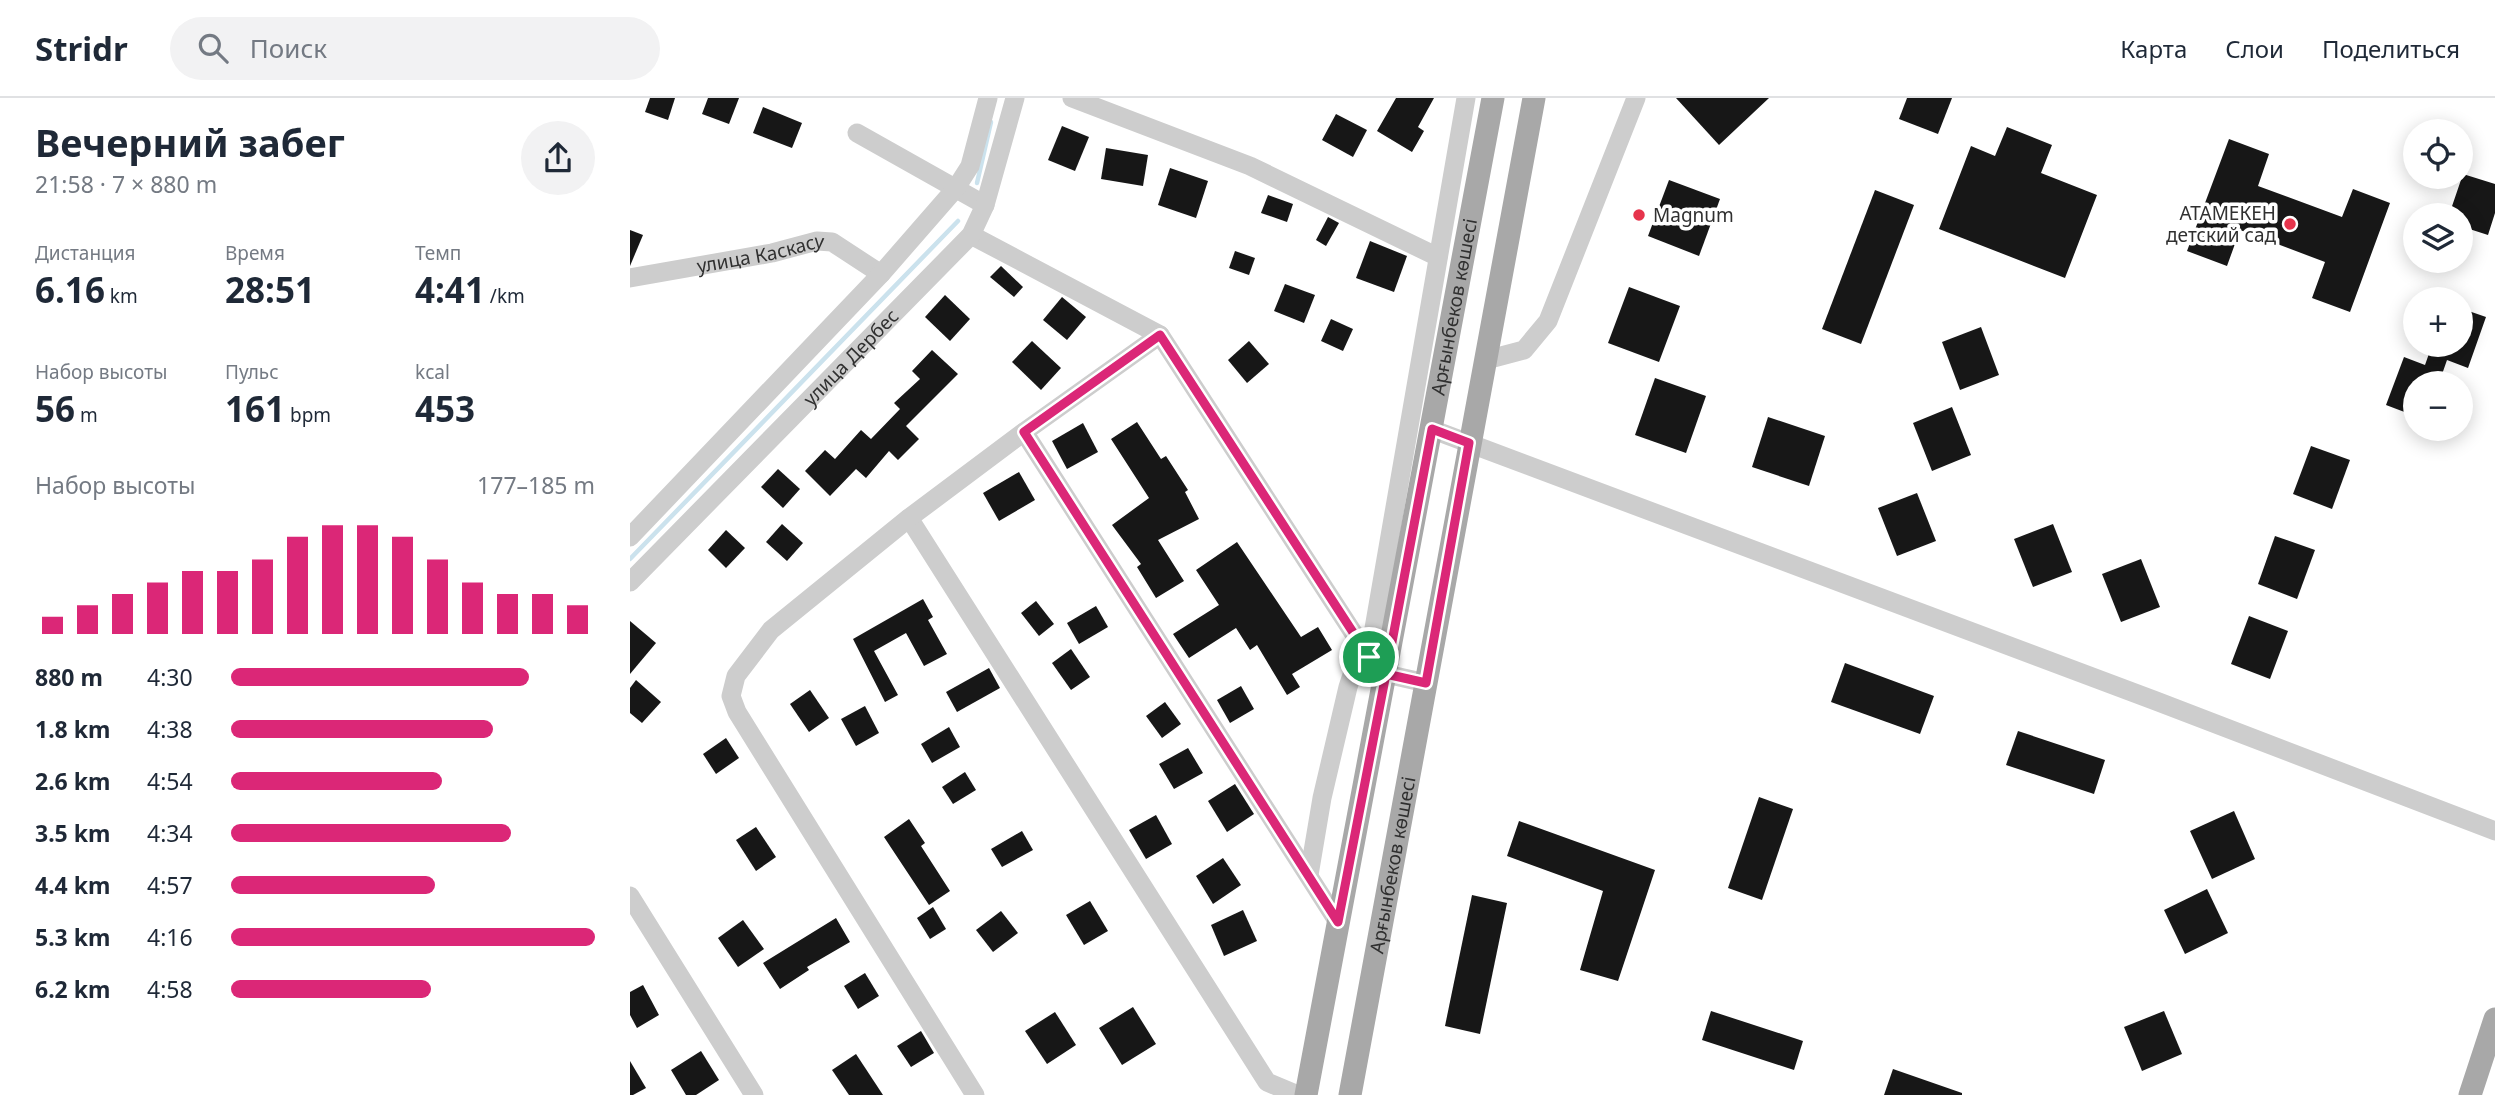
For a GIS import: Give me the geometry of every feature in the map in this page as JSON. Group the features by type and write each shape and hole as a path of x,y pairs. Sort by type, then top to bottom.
{"main road":[{"name":"Арғынбеков көшесі","path":"1306,1095 1493,98"},
{"name":"Арғынбеков көшесі","path":"1350,1095 1534,98"},
{"path":"2470,1095 2495,1019"}],"street":[{"name":"улица Дербес","path":"630,537 881,274 956,188 970,166 988,98"},
{"name":"улица Дербес","path":"630,582 971,235 985,205 1015,98"},
{"path":"1072,98 1250,166 1438,257"},
{"path":"1309,875 1322,798 1348,687 1353,672 1369,657 1466,98"},
{"path":"1486,360 1524,350 1548,321 1636,98"},
{"path":"857,132 985,205"},
{"path":"971,235 1160,335 1369,657 1386,674 1426,683"},
{"name":"улица Каскасу","path":"630,278 772,253 817,241 832,242 881,274"},
{"path":"975,1095 737,712 731,696 736,676 772,630 909,518 1160,335"},
{"path":"1432,429 2495,831"},
{"path":"1024,432 1338,922"},
{"path":"909,518 1268,1082 1298,1095"},
{"path":"630,896 754,1095"}],"building":[{"path":"650,98 675,98 668,120 645,112"},
{"path":"708,98 739,98 729,124 702,114"},
{"path":"1396,98 1434,98 1418,127 1424,131 1412,152 1377,131"},
{"path":"1676,98 1769,98 1719,145"},
{"path":"1907,98 1952,98 1938,134 1899,119"},
{"path":"763,107 802,123 792,148 753,133"},
{"path":"1336,114 1367,130 1353,157 1322,140"},
{"path":"1062,126 1089,137 1075,171 1048,160"},
{"path":"2007,127 2052,145 2041,173 2097,195 2065,278 1939,229 1971,146 1995,156"},
{"name":"АТАМЕКЕН детский сад","path":"2229,139 2269,154 2258,186 2342,217 2353,189 2390,203 2350,312 2312,298 2325,262 2240,230 2227,266 2187,251"},
{"path":"1106,148 1148,155 1143,186 1101,179"},
{"path":"1170,168 1208,181 1196,218 1158,205"},
{"path":"2473,177 2495,184 2495,213 2488,235 2473,230 2473,203 2453,203 2458,189 2473,189"},
{"path":"1669,180 1720,199 1699,256 1648,236"},
{"path":"1875,190 1914,205 1861,344 1822,329"},
{"path":"1268,195 1293,204 1287,222 1261,213"},
{"path":"1328,217 1339,223 1326,246 1316,240"},
{"path":"630,230 643,235 630,266"},
{"path":"1370,241 1407,256 1394,292 1356,278"},
{"path":"1235,251 1255,258 1249,275 1229,268"},
{"path":"1001,266 1023,287 1014,297 990,277"},
{"path":"1285,284 1315,295 1304,323 1274,311"},
{"path":"1629,287 1680,306 1659,362 1608,343"},
{"path":"945,295 970,319 950,341 925,317"},
{"path":"1062,297 1086,317 1067,340 1043,320"},
{"path":"2473,312 2486,317 2473,354"},
{"path":"1331,319 1353,329 1343,351 1321,341"},
{"path":"1981,327 1999,375 1960,390 1942,342"},
{"path":"1032,341 1061,368 1041,390 1012,362"},
{"path":"1249,341 1269,364 1247,383 1228,360"},
{"path":"932,350 958,374 906,426 919,439 898,460 889,451 866,478 856,469 830,496 805,471 825,450 835,459 861,430 871,439 900,409 894,403 920,379 912,371"},
{"path":"2404,357 2425,365 2428,357 2472,357 2468,368 2447,360 2443,371 2403,371 2403,411 2386,405"},
{"path":"1655,378 1706,396 1686,453 1635,435"},
{"path":"1952,407 1971,455 1932,471 1913,423"},
{"path":"1768,417 1825,436 1809,486 1752,467"},
{"path":"1137,422 1161,459 1166,456 1188,490 1185,492 1199,519 1158,540 1184,581 1156,598 1137,567 1141,564 1112,525 1149,498 1111,439"},
{"path":"1083,423 1098,452 1067,469 1052,441"},
{"path":"2311,446 2350,460 2332,509 2293,494"},
{"path":"778,469 800,489 783,508 761,487"},
{"path":"1019,472 1035,500 999,521 983,493"},
{"path":"1917,493 1936,541 1897,556 1878,508"},
{"path":"782,524 803,543 787,561 766,542"},
{"path":"2053,524 2072,572 2033,587 2014,539"},
{"path":"726,530 745,548 726,568 708,550"},
{"path":"2275,536 2315,550 2297,599 2258,584"},
{"path":"1237,542 1301,637 1318,627 1332,650 1292,674 1300,687 1287,695 1257,645 1250,650 1236,628 1189,658 1173,634 1219,605 1196,570"},
{"path":"2141,559 2160,607 2121,622 2102,574"},
{"path":"923,599 933,617 928,620 947,654 924,666 906,633 874,651 898,695 885,702 853,639"},
{"path":"1036,601 1054,624 1039,636 1021,613"},
{"path":"1096,606 1108,627 1079,644 1067,623"},
{"path":"2249,616 2288,631 2270,679 2231,664"},
{"path":"630,621 656,643 630,674"},
{"path":"1071,649 1090,677 1071,690 1052,663"},
{"path":"1845,663 1934,696 1920,734 1831,702"},
{"path":"989,668 1000,688 957,712 946,692"},
{"path":"636,680 661,702 642,723 630,713 630,688"},
{"path":"1241,686 1254,709 1230,723 1217,700"},
{"path":"810,690 829,718 809,732 790,704"},
{"path":"1165,702 1181,724 1162,738 1146,716"},
{"path":"865,706 879,733 856,746 841,719"},
{"path":"949,727 960,747 932,763 921,744"},
{"path":"2018,731 2105,760 2094,794 2006,765"},
{"path":"726,738 739,758 716,774 703,754"},
{"path":"1188,748 1203,773 1174,789 1159,764"},
{"path":"965,772 976,790 953,804 942,787"},
{"path":"1235,784 1254,814 1227,832 1208,801"},
{"path":"1759,797 1793,809 1762,900 1728,888"},
{"path":"2234,811 2255,859 2212,879 2190,831"},
{"path":"1156,815 1172,844 1146,859 1129,830"},
{"path":"909,819 925,843 921,846 950,891 929,905 884,837"},
{"path":"1519,821 1655,870 1618,981 1580,970 1603,891 1507,856"},
{"path":"756,827 776,857 756,871 736,840"},
{"path":"1022,831 1033,850 1002,867 991,849"},
{"path":"1223,858 1241,885 1213,904 1196,876"},
{"path":"2207,889 2228,933 2185,954 2164,910"},
{"path":"1472,895 1507,903 1480,1034 1445,1026"},
{"path":"1090,901 1108,931 1084,945 1066,915"},
{"path":"933,907 946,929 930,939 917,918"},
{"path":"1243,910 1257,941 1224,956 1211,925"},
{"path":"1001,911 1018,933 993,952 976,930"},
{"path":"836,918 850,942 807,967 809,970 780,989 763,963"},
{"path":"743,920 764,949 738,967 718,938"},
{"path":"865,973 879,996 858,1009 844,986"},
{"path":"643,985 659,1015 637,1028 630,1015 630,992"},
{"path":"1133,1007 1156,1044 1122,1065 1099,1028"},
{"path":"1711,1011 1803,1041 1794,1070 1702,1040"},
{"path":"2164,1011 2182,1054 2142,1071 2124,1027"},
{"path":"1055,1012 1076,1045 1047,1064 1025,1031"},
{"path":"921,1031 934,1053 911,1067 897,1046"},
{"path":"701,1051 719,1080 696,1095 686,1095 671,1070"},
{"path":"856,1054 883,1095 849,1095 832,1070"},
{"path":"630,1061 646,1088 633,1095 630,1095"},
{"path":"1893,1069 1962,1093 1962,1095 1884,1095"}],"waterway":[{"path":"977,183 991,122"},
{"path":"630,559 958,221"}],"place":[{"name":"Magnum","path":"1639,215"},
{"name":"АТАМЕКЕН детский сад","path":"2290,224"}],"route":[{"path":"1369,657 1160,335 1024,432 1338,922 1386,674 1426,683 1469,443 1432,429 1386,674 1369,657"}]}
